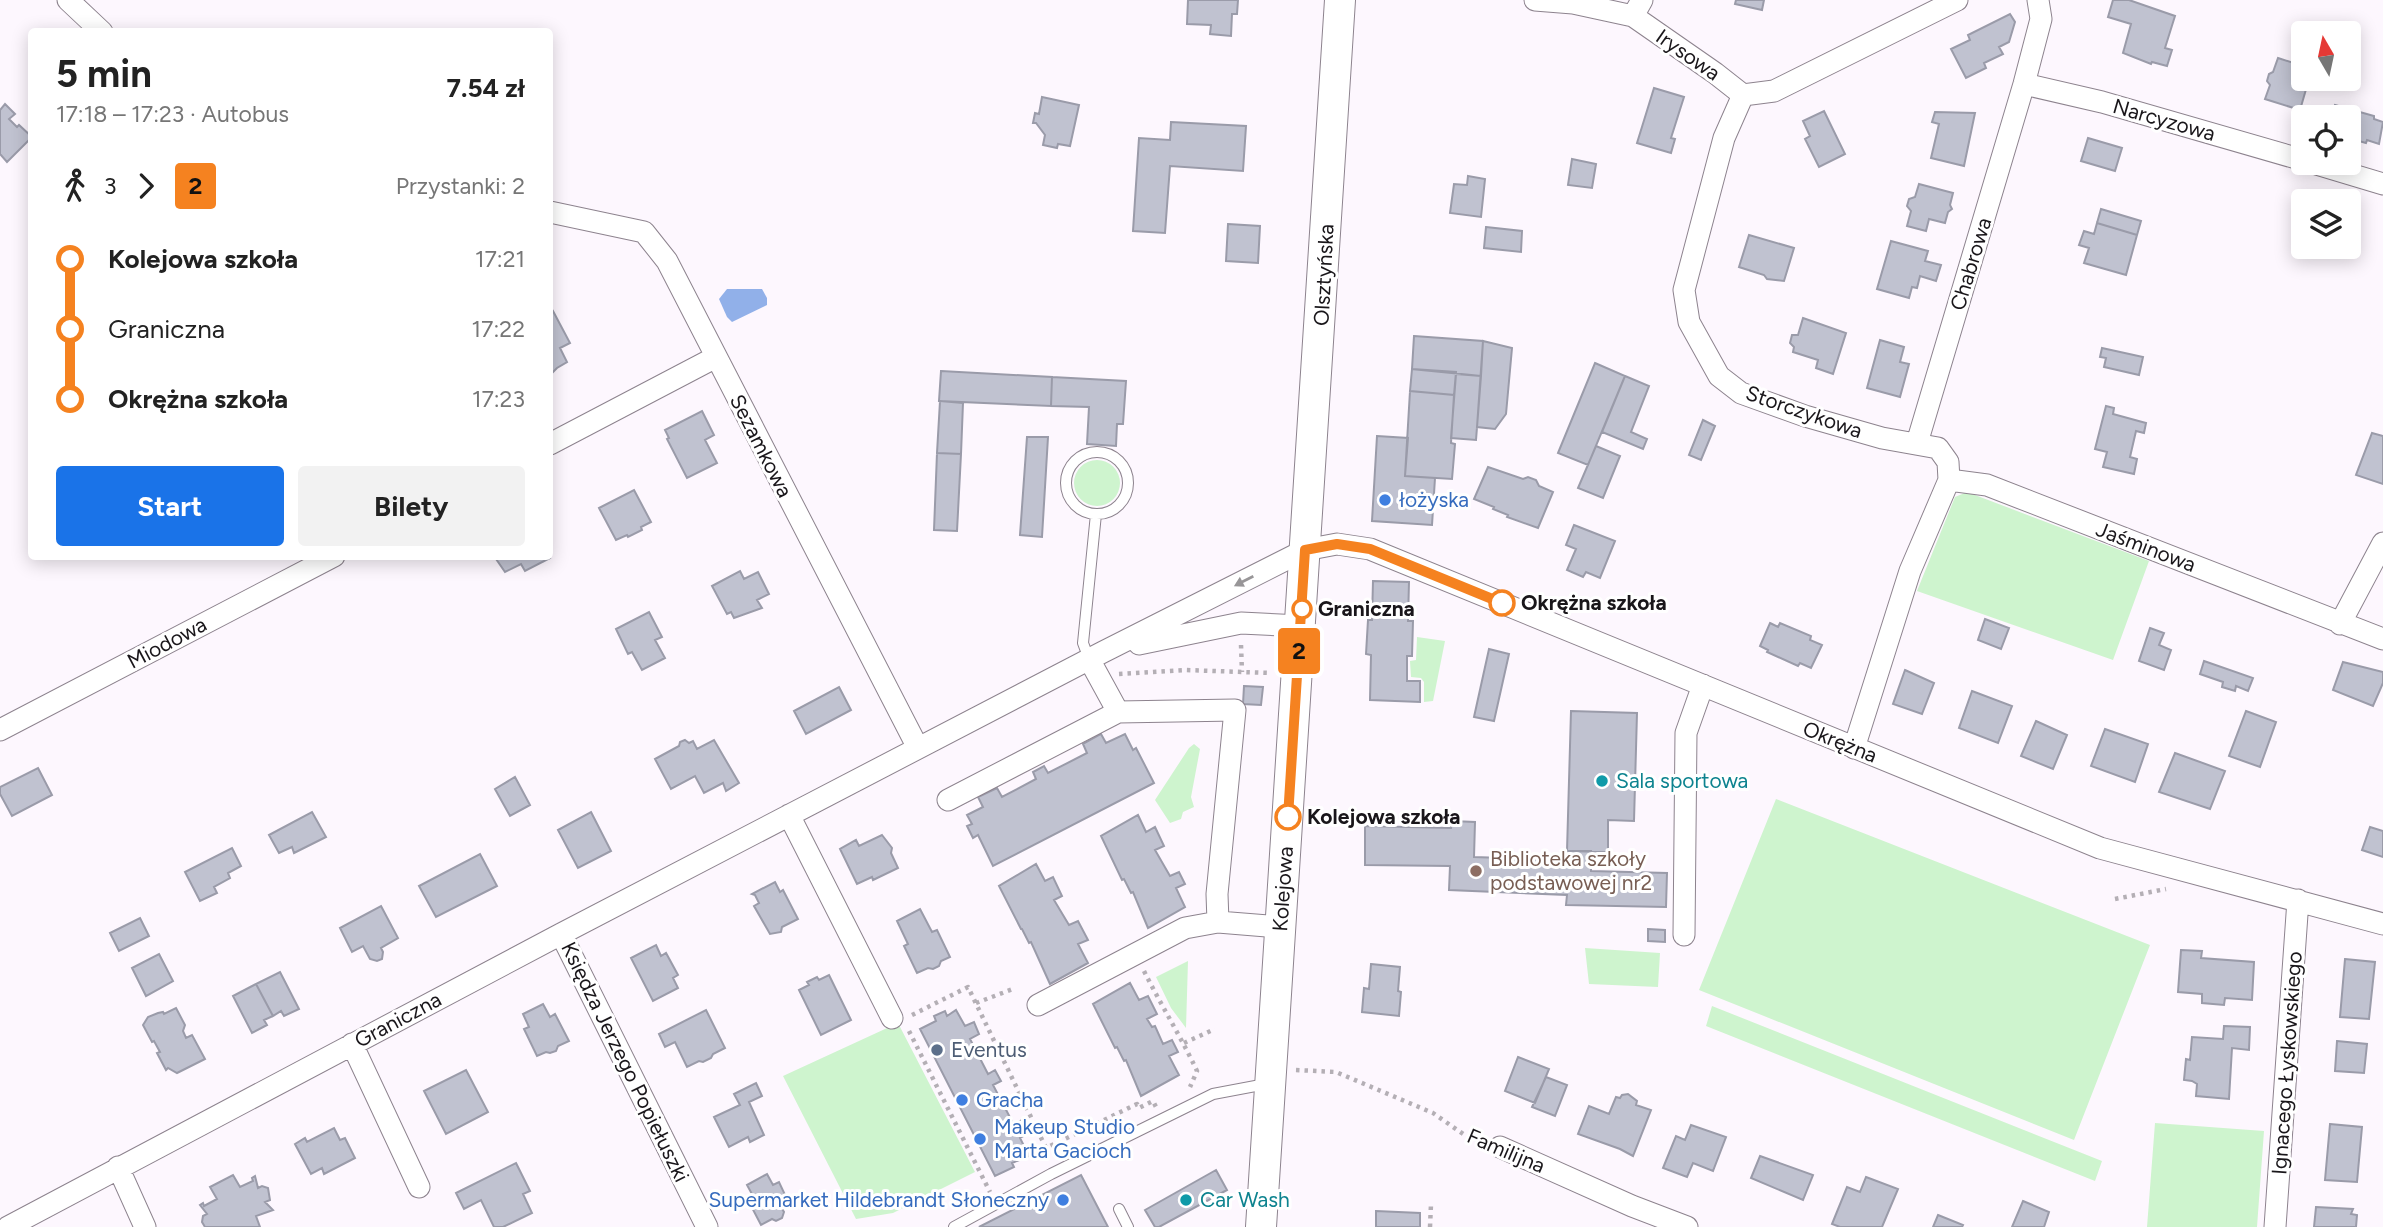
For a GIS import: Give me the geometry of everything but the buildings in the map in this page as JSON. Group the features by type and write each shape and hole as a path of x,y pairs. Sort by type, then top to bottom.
{"street":[{"path":"68,0 98,28"},
{"name":"Olsztyńska","path":"1305,550 1340,0"},
{"name":"Irysowa","path":"1535,0 1638,8 1743,95"},
{"path":"1743,95 1774,91 1957,0"},
{"path":"2024,84 2041,19 2038,0"},
{"name":"Narcyzowa","path":"2024,84 2102,102 2291,157"},
{"name":"Chabrowa","path":"1917,443 2024,84"},
{"name":"Storczykowa","path":"1743,95 1724,138 1684,290 1689,322 1719,376 1741,393 1882,438 1938,448 1948,462 1949,480"},
{"path":"2353,175 2383,184"},
{"name":"Sezamkowa","path":"553,213 644,232 667,261 918,748"},
{"path":"553,442 716,357"},
{"path":"1854,748 1910,571 1949,480"},
{"name":"Jaśminowa","path":"1949,480 1987,485 2383,639"},
{"path":"2340,624 2383,543"},
{"name":"Okrężna","path":"1305,550 1337,544 1370,549 2100,848 2383,924"},
{"name":"Kolejowa","path":"1261,1227 1277,1077 1280,927 1305,550"},
{"name":"Graniczna","path":"8,1227 561,934 1305,550"},
{"name":"Miodowa","path":"0,730 326,560"},
{"name":"Graniczna","path":"1096,656 1241,623 1301,626"},
{"path":"1096,656 1101,681 1118,712"},
{"path":"1684,935 1686,733 1703,685"},
{"path":"948,800 1118,712 1235,710 1217,894 1218,922"},
{"path":"789,815 901,1022"},
{"name":"Ignacego Łyskowskiego","path":"2275,1227 2298,900"},
{"path":"1038,1005 1185,928 1218,922 1280,927"},
{"name":"Księdza Jerzego Popiełuszki","path":"561,934 707,1227"},
{"path":"352,1044 419,1187"},
{"name":"Familijna","path":"1500,1147 1631,1216 1687,1227"},
{"path":"118,1167 145,1227"}],"lane":[{"path":"1099,452 1110,454 1119,460 1129,479 1124,500 1107,513 1096,514 1085,512 1076,506 1066,487 1071,466 1088,453 1099,452"},
{"path":"1096,514 1083,643 1096,656"},
{"path":"954,1227 1051,1174 1213,1094 1277,1077"},
{"path":"1119,1209 1128,1227"}],"path":[{"path":"1101,681 1115,674 1174,671 1278,673"},
{"path":"2115,900 2167,888"},
{"path":"1136,954 1197,1071 1187,1091"},
{"path":"993,1198 901,1022 968,987 1046,1148 1137,1104 1139,1108 1153,1101 1157,1109 1167,1103"},
{"path":"976,1003 1013,989"},
{"path":"1184,1042 1215,1029"},
{"name":"Familijna","path":"1277,1077 1336,1072 1433,1113 1466,1136 1500,1147"},
{"path":"1430,1227 1431,1204"}],"green space":[{"path":"1097,460 1113,467 1120,483 1113,499 1097,506 1081,499 1074,483 1081,467"},
{"path":"1967,492 2149,561 2113,660 1917,591 1955,497"},
{"path":"1417,637 1445,641 1433,701 1424,702 1424,682 1421,678 1411,677 1410,661 1416,660"},
{"path":"1194,744 1200,749 1191,797 1194,807 1183,812 1181,819 1170,823 1155,800"},
{"path":"1776,799 2150,945 2074,1140 1699,990"},
{"path":"1585,948 1660,953 1658,987 1589,984"},
{"path":"1188,961 1186,1028 1171,1008 1156,977"},
{"path":"1712,1006 2102,1161 2095,1181 1706,1026"},
{"path":"898,1023 975,1172 893,1213 856,1219 783,1076"},
{"path":"2155,1123 2264,1131 2257,1227 2147,1227"}],"water":[{"path":"727,289 762,289 767,305 732,322 719,299"}],"bus line":[{"name":"2","path":"1288,817 1305,550 1337,544 1370,549 1502,603"}],"place":[{"name":"łożyska","path":"1385,500"},
{"name":"Okrężna szkoła","path":"1502,603"},
{"name":"Graniczna","path":"1302,609"},
{"name":"Sala sportowa","path":"1602,781"},
{"name":"Kolejowa szkoła","path":"1288,817"},
{"name":"Biblioteka szkoły podstawowej nr2","path":"1476,871"},
{"name":"Eventus","path":"937,1050"},
{"name":"Gracha","path":"962,1100"},
{"name":"Makeup Studio Marta Gacioch","path":"980,1139"},
{"name":"Supermarket Hildebrandt Słoneczny","path":"1063,1200"},
{"name":"Car Wash","path":"1186,1200"}]}
